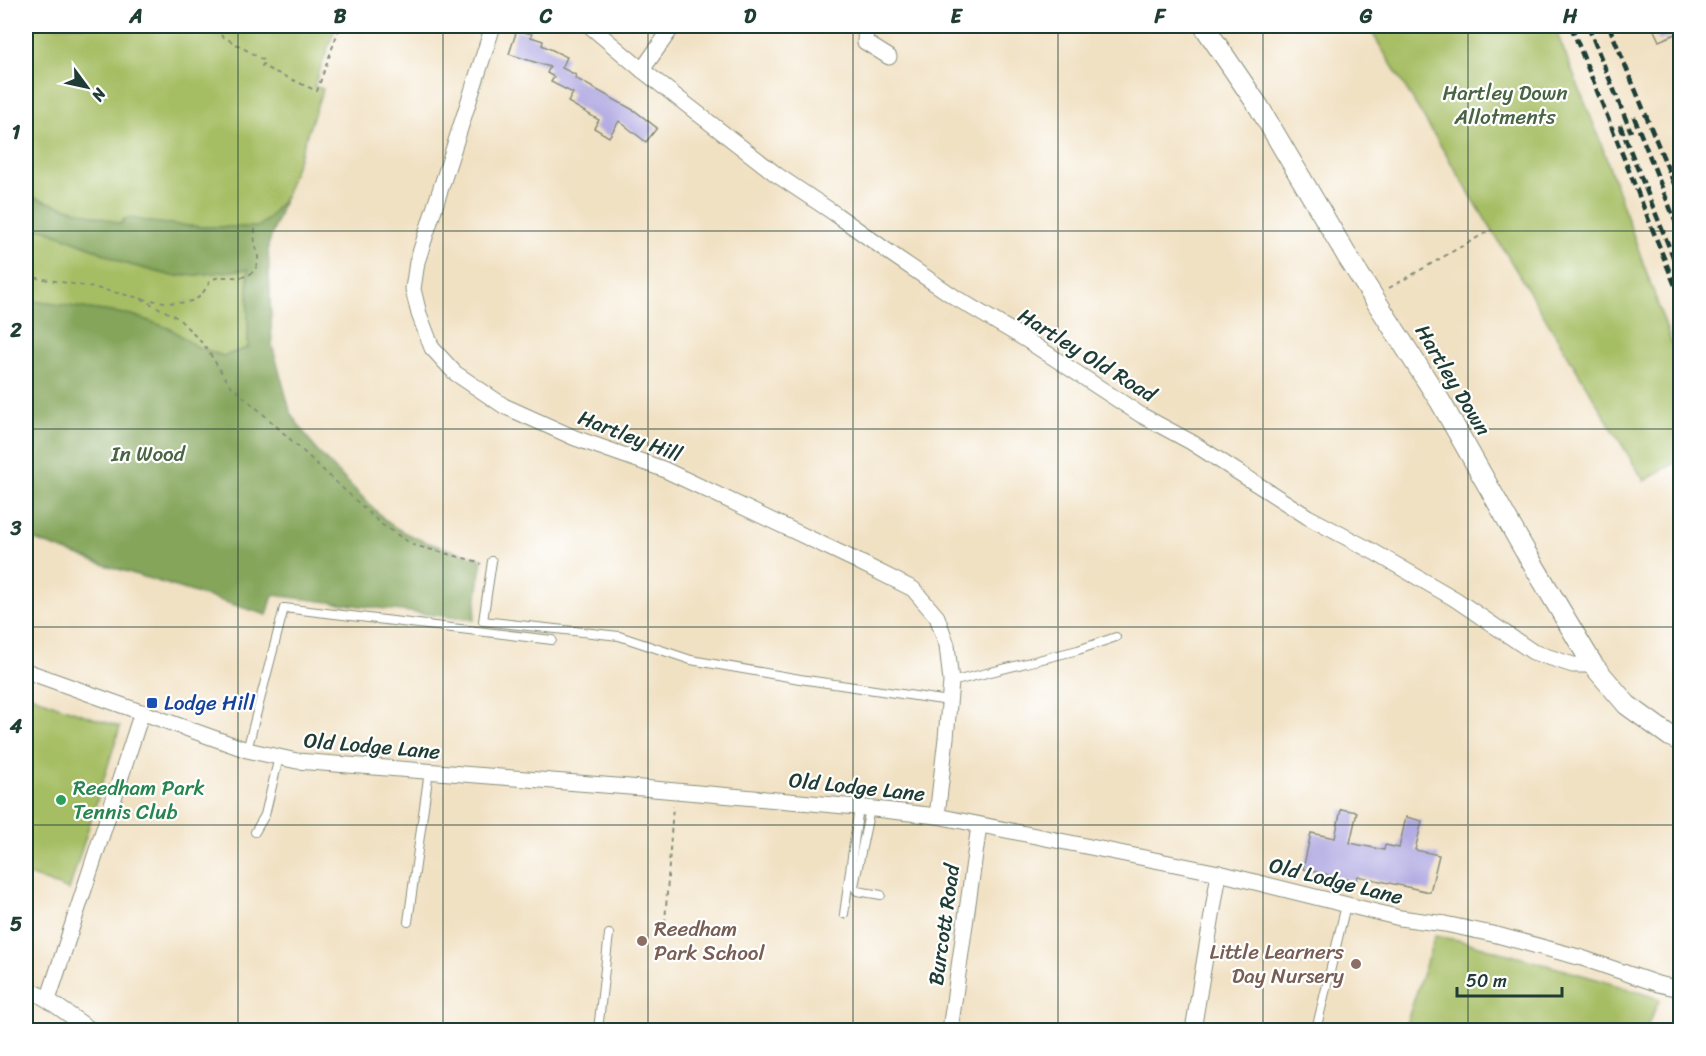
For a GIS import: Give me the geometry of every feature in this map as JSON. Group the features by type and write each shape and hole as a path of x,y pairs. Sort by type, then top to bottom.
{"street":[{"name":"Hartley Hill","path":"493,26 417,262 413,289 419,314 432,348 455,373 504,406 575,438 663,470 853,559 913,590 937,617 947,645 951,682 937,816"},
{"name":"Hartley Old Road","path":"590,26 642,70 777,175 957,298 1025,339 1141,415 1191,442 1308,517 1455,599 1533,652 1573,665 1593,665"},
{"path":"642,70 673,26"},
{"path":"866,26 865,42 889,57"},
{"name":"Hartley Down","path":"1204,26 1259,107 1347,256 1440,400 1525,551 1593,665 1627,705 1680,741"},
{"name":"Old Lodge Lane","path":"26,671 247,750 279,757 313,763 674,791 937,816 1219,873 1346,906 1411,920 1445,924 1497,935 1582,958 1658,984 1680,989"},
{"path":"48,1000 142,712"},
{"name":"Burcott Road","path":"950,1030 979,826"},
{"path":"1193,1030 1219,873"},
{"path":"26,987 91,1030"}],"lane":[{"path":"492,561 483,621 619,636 691,660 949,701"},
{"path":"247,750 284,608 552,640"},
{"path":"951,682 1078,650 1116,637"},
{"path":"255,832 265,815 279,757"},
{"path":"408,922 429,771"},
{"path":"864,808 854,886 856,891 881,895"},
{"path":"844,914 864,808"},
{"path":"1317,1030 1346,906"},
{"path":"598,1030 609,934"}],"path":[{"path":"205,26 265,61 262,66 317,91 340,26"},
{"path":"26,276 140,298 172,303 191,302 198,298 209,283 216,278 242,277 252,273 259,257 255,242 255,228"},
{"path":"1373,297 1492,230"},
{"path":"140,298 178,318 205,345 229,384 381,524 413,545 479,562 484,566"},
{"path":"665,922 674,791"}],"green space":[{"path":"26,26 336,26 314,86 323,89 285,197 269,218 258,227 202,227 129,218 121,224 26,195"},
{"name":"Hartley Down Allotments","path":"1368,26 1554,26 1598,135 1680,367 1680,460 1644,481"},
{"name":"In Wood","path":"26,195 121,224 124,219 129,218 201,227 258,227 269,218 285,197 268,246 272,345 291,414 317,451 386,521 420,540 482,559 474,620 273,595 267,615 105,565 26,537 26,300 132,315 171,329 195,346 223,356 248,348 248,269 173,276 123,263 46,230 26,226"},
{"path":"26,226 46,230 123,263 173,276 248,269 248,348 223,356 195,346 171,329 132,315 26,300"},
{"name":"Reedham Park Tennis Club","path":"26,693 120,727 69,890 26,874"},
{"path":"1435,936 1458,940 1660,999 1645,1030 1404,1030"}],"building":[{"path":"1652,26 1680,26 1680,32 1659,41"},
{"path":"517,30 532,34 531,37 543,41 542,45 567,57 562,68 576,75 575,78 635,111 657,128 646,142 619,121 609,137 594,128 599,120 568,102 573,93 551,82 554,77 547,73 550,67 509,54"},
{"path":"1341,809 1357,812 1350,843 1384,850 1385,845 1399,848 1406,817 1422,821 1415,850 1439,855 1430,892 1358,876 1356,881 1303,869 1311,833 1335,838"}],"railway":[{"path":"1571,26 1680,298"},
{"path":"1588,26 1631,132"},
{"path":"1609,26 1680,198"},
{"path":"1634,117 1680,233"},
{"path":"1620,125 1680,274"}],"place":[{"name":"Lodge Hill","path":"152,703"},
{"name":"Reedham Park Tennis Club","path":"61,800"},
{"name":"Reedham Park School","path":"642,941"},
{"name":"Little Learners Day Nursery","path":"1356,964"}]}
